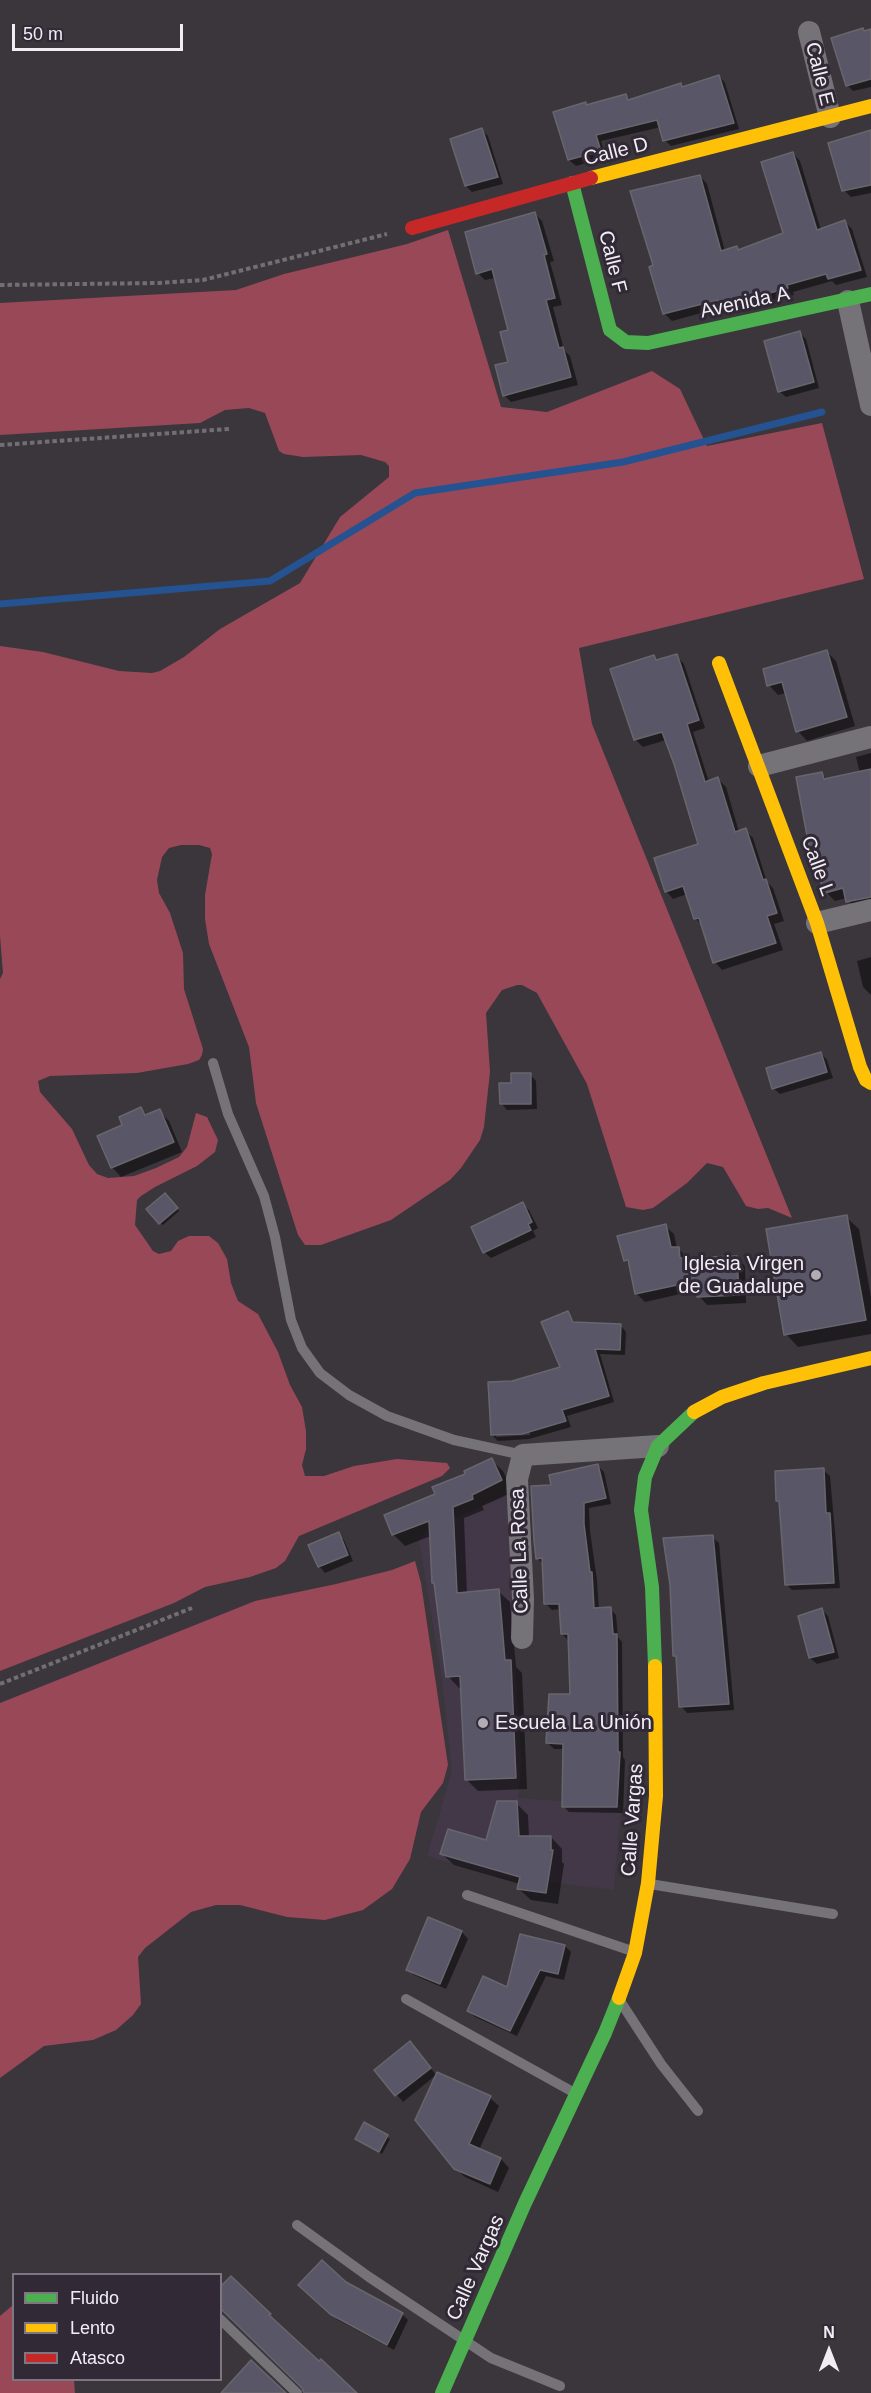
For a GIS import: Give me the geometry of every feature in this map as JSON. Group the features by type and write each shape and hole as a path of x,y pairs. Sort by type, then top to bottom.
{"street":[{"name":"Calle E","path":"809,32 830,117"},
{"name":"Calle D","path":"412,228 572,183 871,106"},
{"name":"Calle F","path":"572,183 610,330 626,342"},
{"name":"Avenida A","path":"626,342 648,343 848,301 871,294"},
{"path":"848,301 871,405"},
{"name":"Calle L","path":"719,663 816,923 860,1067 866,1080 871,1083"},
{"path":"759,766 871,737"},
{"path":"816,923 871,910"},
{"name":"Calle Vargas","path":"442,2393 619,1999 635,1953 648,1883 656,1796 657,1732 652,1587 641,1510 645,1477 658,1446 693,1413 722,1397 765,1383 871,1358"},
{"path":"523,1455 658,1446"},
{"name":"Calle La Rosa","path":"522,1638 523,1599 517,1479 523,1455"}],"lane":[{"path":"213,1063 228,1113 264,1196 275,1237 291,1320 302,1348 320,1373 349,1395 387,1416 454,1440 523,1455"},
{"path":"648,1883 833,1914"},
{"path":"467,1895 635,1953"},
{"path":"406,1999 576,2094"},
{"path":"619,1999 661,2064 698,2111"},
{"path":"297,2225 464,2342 491,2358 560,2386"},
{"path":"222,2321 297,2393"}],"path":[{"path":"0,285 159,283 204,280 412,228"},
{"path":"0,446 229,429"},
{"path":"0,1684 192,1608"}],"shaded area":[{"path":"448,230 501,407 547,412 652,371 680,389 707,446 822,423 864,579 579,648 592,724 792,1218 768,1208 758,1209 746,1206 723,1167 707,1163 687,1183 653,1208 643,1210 626,1207 587,1084 537,993 522,985 517,985 502,990 486,1013 490,1072 484,1127 480,1140 461,1168 450,1180 391,1220 321,1245 305,1245 298,1235 256,1103 249,1047 209,944 205,919 205,895 212,854 210,848 199,845 181,845 169,848 162,857 157,880 159,893 170,913 183,953 184,989 203,1049 202,1055 199,1060 188,1064 137,1073 50,1076 38,1081 40,1092 72,1129 89,1165 97,1174 108,1178 134,1176 179,1157 187,1147 196,1113 207,1117 218,1140 215,1152 197,1166 141,1196 137,1200 135,1225 153,1251 159,1254 171,1251 178,1241 189,1236 209,1236 218,1243 227,1259 231,1283 238,1301 258,1314 278,1352 290,1385 302,1407 306,1431 306,1449 302,1465 305,1476 324,1476 354,1466 397,1459 447,1463 450,1468 442,1476 299,1536 285,1561 276,1568 250,1577 205,1587 174,1603 0,1671 0,979 3,973 0,936 0,646 43,652 119,671 152,673 160,671 184,657 220,629 300,583 340,517 389,477 389,466 385,462 361,455 303,457 284,454 279,451 265,413 249,408 225,410 200,423 0,435 0,303 236,290 284,274 407,244"},
{"name":"Escuela La Unión","path":"508,1496 513,1638 522,1766 518,1798 621,1805 614,1890 491,1875 427,1856 452,1771 442,1679 419,1540 431,1527"},
{"path":"415,1561 421,1583 448,1765 443,1783 421,1812 410,1859 392,1889 363,1910 325,1920 287,1917 240,1905 216,1905 191,1912 145,1948 138,1957 141,2004 133,2015 116,2030 93,2040 44,2046 0,2078 0,1703 255,1601 392,1570"},
{"path":"12,2306 12,2381 74,2381 75,2393 0,2393 0,2316"}],"building":[{"path":"863,28 864,31 871,29 871,79 846,86 831,38"},
{"path":"719,75 734,123 663,141 657,120 596,135 601,151 568,160 553,112 586,102 586,105 626,94 628,100 681,83 682,87"},
{"path":"482,128 498,177 465,186 450,139"},
{"path":"871,130 871,185 842,191 828,143"},
{"path":"793,152 817,230 845,220 861,270 828,279 826,274 755,297 754,295 719,305 718,300 663,314 649,267 653,265 630,191 700,175 721,251 737,246 738,250 783,233 761,162"},
{"path":"535,212 547,254 544,255 555,298 546,300 559,348 563,347 571,377 503,396 495,365 508,362 500,332 508,330 492,269 476,274 465,232"},
{"path":"800,331 814,382 778,392 764,341"},
{"path":"827,650 847,717 796,732 782,682 767,686 763,669"},
{"path":"677,654 699,720 687,724 705,782 718,777 735,832 746,828 763,880 766,879 777,913 767,916 776,943 713,963 699,918 694,919 683,886 665,892 654,858 698,844 674,764 662,732 634,740 610,669 654,655 656,660"},
{"path":"871,769 871,897 846,902 843,888 825,893 811,857 796,777 822,772 824,779"},
{"path":"821,1052 827,1072 772,1089 766,1068"},
{"path":"511,1073 531,1073 531,1104 500,1104 499,1083 511,1083"},
{"path":"141,1107 145,1115 160,1109 174,1142 111,1168 97,1136 122,1125 119,1117"},
{"path":"165,1193 178,1208 159,1224 146,1209"},
{"path":"523,1202 532,1222 528,1224 531,1230 483,1253 471,1227"},
{"name":"Iglesia Virgen de Guadalupe","path":"847,1215 866,1320 784,1335 766,1229"},
{"path":"666,1224 671,1247 679,1247 680,1258 737,1256 739,1295 697,1297 696,1281 635,1294 628,1260 624,1261 617,1236"},
{"path":"568,1311 573,1322 621,1324 620,1350 595,1349 609,1396 562,1410 566,1421 522,1434 491,1435 488,1382 512,1381 560,1367 541,1322"},
{"path":"492,1458 502,1480 472,1495 473,1499 453,1507 457,1593 499,1589 505,1660 511,1660 516,1778 465,1780 460,1676 446,1677 434,1583 432,1583 429,1521 392,1535 384,1515 435,1494 432,1487 465,1474 464,1471"},
{"path":"598,1464 606,1498 584,1503 584,1524 590,1572 592,1572 594,1608 611,1607 613,1634 617,1634 618,1752 620,1752 617,1807 562,1807 563,1744 546,1743 549,1694 570,1694 568,1634 561,1634 559,1604 544,1604 542,1558 536,1559 531,1486 551,1485 549,1475"},
{"path":"824,1468 826,1513 830,1513 834,1583 785,1585 775,1471"},
{"path":"339,1532 348,1555 318,1567 308,1545"},
{"path":"713,1535 729,1704 679,1707 676,1656 673,1656 670,1585 663,1538"},
{"path":"822,1608 834,1652 809,1658 798,1616"},
{"path":"497,1801 517,1801 519,1836 551,1836 551,1850 553,1850 546,1893 517,1889 520,1877 440,1854 448,1829 486,1840"},
{"path":"428,1917 462,1931 440,1984 406,1970"},
{"path":"520,1934 565,1945 558,1974 540,1970 510,2031 467,2011 483,1976 507,1987"},
{"path":"410,2041 431,2068 395,2096 374,2070"},
{"path":"437,2072 491,2096 469,2144 501,2158 490,2184 454,2169 415,2120"},
{"path":"364,2122 388,2135 379,2152 355,2139"},
{"path":"322,2260 346,2282 403,2313 387,2345 330,2314 298,2285"},
{"path":"231,2276 271,2314 269,2315 357,2393 304,2393 302,2388 222,2310 222,2285"},
{"path":"251,2360 286,2393 221,2393"}],"waterway":[{"path":"0,604 270,581 415,493 623,462 822,412"}],"traffic: fast":[{"path":"572,183 610,330 626,342 648,343 871,294"},
{"path":"655,1666 652,1587 641,1510 645,1477 658,1446 694,1412"},
{"path":"442,2393 525,2203 605,2033 619,1998"}],"traffic: slow":[{"path":"591,178 871,106"},
{"path":"719,663 817,923 860,1067 866,1080 871,1083"},
{"path":"694,1412 722,1397 764,1383 871,1358"},
{"path":"619,1998 635,1953 648,1883 656,1796 655,1666"}],"traffic: jam":[{"path":"412,228 591,178"}],"place":[{"name":"Iglesia Virgen de Guadalupe","path":"816,1275"},
{"name":"Escuela La Unión","path":"483,1723"}]}
